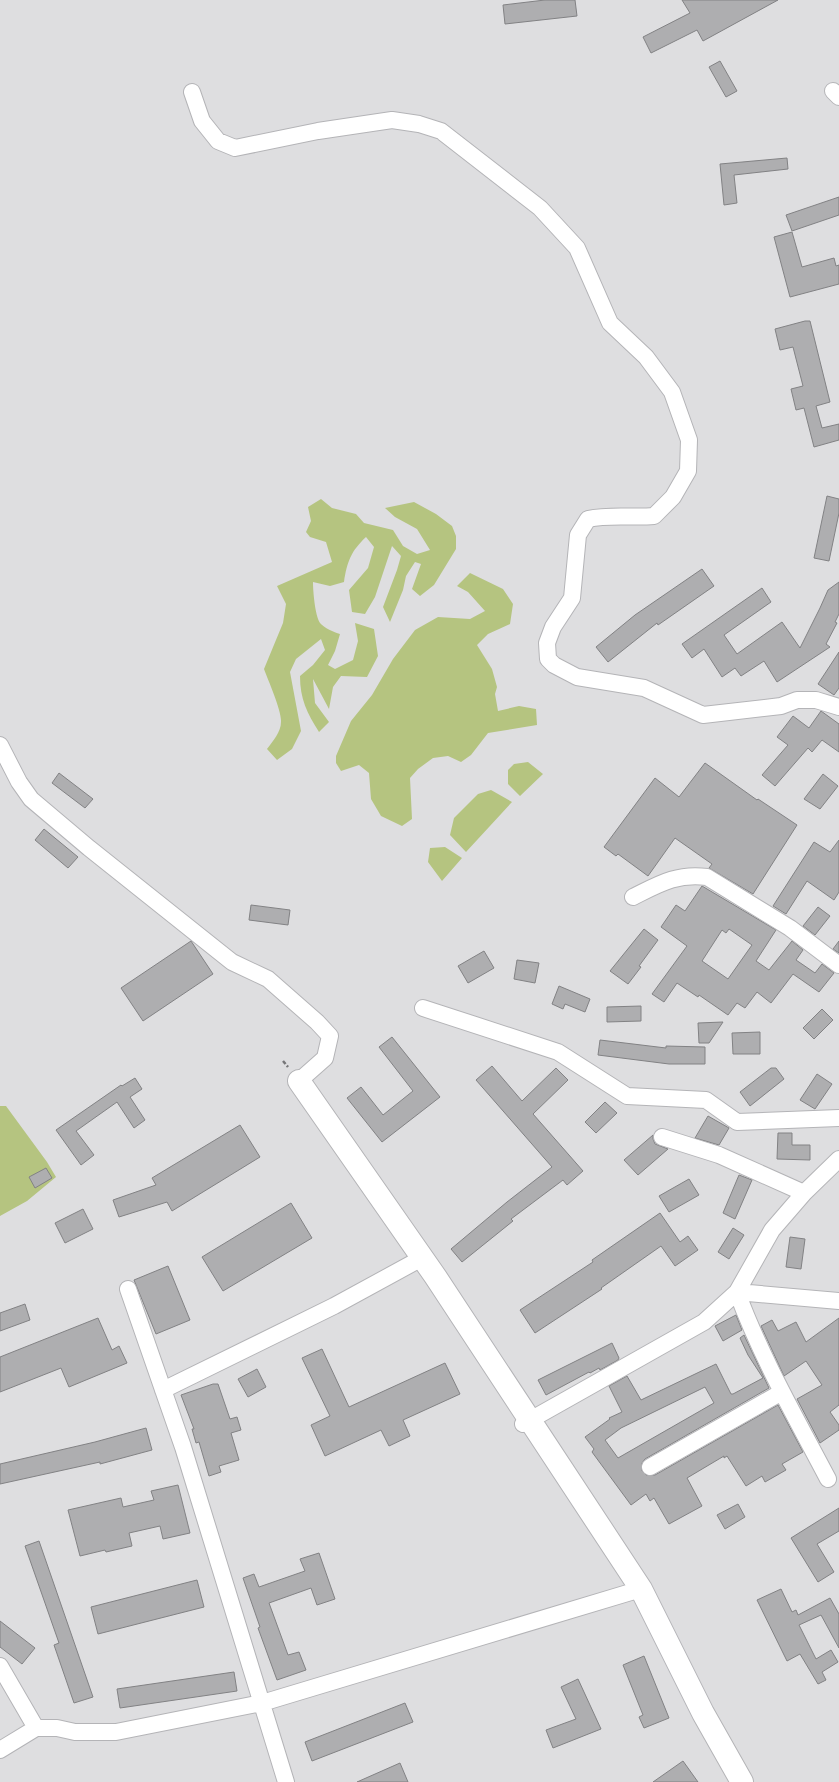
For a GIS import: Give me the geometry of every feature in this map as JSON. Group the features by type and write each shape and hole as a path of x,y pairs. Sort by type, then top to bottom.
{"main road":[{"path":"299,1081 422,1258 642,1589 704,1713 742,1782"}],"street":[{"path":"192,92 202,121 218,141 235,148 318,131 392,120 419,124 441,131 540,208 577,248 610,323 646,357 672,392 689,440 688,471 673,497 654,516 634,518 602,516 588,519 578,535 572,598 553,627 547,643 548,659 554,665 577,677 644,688 703,714 781,706 797,700 816,700 839,706"},
{"path":"0,745 19,782 31,799 89,848 232,962 268,979 317,1022 330,1036 325,1058 299,1081"},
{"path":"633,897 661,883 678,877 707,877 790,928 839,965"},
{"path":"423,1008 558,1052 627,1096 706,1100 737,1122 839,1118"},
{"path":"662,1137 719,1155 804,1193"},
{"path":"523,1424 704,1322 738,1292 772,1230 804,1193 833,1172 839,1159"},
{"path":"163,1390 334,1306 422,1258"},
{"path":"128,1289 183,1447 286,1782"},
{"path":"738,1292 839,1301"},
{"path":"738,1292 749,1323 782,1392 828,1479"},
{"path":"650,1467 782,1392"},
{"path":"0,1750 36,1728 57,1728 76,1732 116,1732 262,1703 642,1589"},
{"path":"0,1666 36,1728"}],"green space":[{"path":"321,499 332,508 356,514 364,523 393,530 403,546 417,554 430,550 417,529 395,517 385,508 414,502 436,514 452,526 456,536 456,549 434,585 420,596 412,589 421,564 415,562 406,576 403,590 390,622 383,607 401,556 392,546 375,597 365,614 352,612 349,590 368,568 374,547 366,537 350,557 344,582 330,586 313,582 316,609 320,623 332,631 340,634 335,651 328,665 335,669 353,660 358,641 355,623 374,629 378,656 367,677 341,676 333,687 329,709 313,679 315,703 329,722 319,732 305,706 301,692 300,676 313,665 325,650 321,639 296,659 290,672 301,731 292,749 277,760 267,749 278,733 281,726 281,717 264,669 283,623 286,604 277,586 332,562 326,542 310,537 306,532 311,521 308,507"},
{"path":"470,573 503,589 513,604 510,624 488,634 477,645 492,669 497,687 495,694 498,711 519,706 536,709 537,725 488,733 471,755 461,762 448,756 433,758 418,769 410,778 412,819 402,826 381,816 371,799 369,773 359,765 341,771 336,763 336,756 351,721 372,695 393,659 415,630 438,617 470,619 485,611 468,592 457,586"},
{"path":"528,762 543,774 520,796 508,784 508,770 514,764"},
{"path":"491,790 512,802 466,852 450,835 454,818 478,794"},
{"path":"445,847 462,858 442,881 428,862 430,848"},
{"path":"0,1106 6,1106 47,1162 56,1177 27,1201 0,1216"}],"building":[{"path":"545,0 575,0 577,16 505,24 503,5"},
{"path":"682,0 778,0 703,41 697,30 651,53 643,37 690,13"},
{"path":"720,61 737,91 726,97 709,67"},
{"path":"787,158 788,169 734,175 737,203 724,205 720,164"},
{"path":"839,197 839,215 792,231 786,215"},
{"path":"792,232 802,267 834,258 836,266 839,265 839,284 790,297 774,237"},
{"path":"810,321 830,402 816,406 822,428 839,424 839,440 814,447 804,408 796,410 791,389 803,386 793,347 780,350 775,329"},
{"path":"827,496 839,499 839,513 829,561 814,558"},
{"path":"702,569 714,586 658,625 657,623 608,662 596,647 635,615"},
{"path":"839,582 839,614 835,622 837,623 826,644 830,647 777,682 764,661 741,676 735,668 722,677 704,649 692,658 682,644 762,588 771,602 724,635 737,654 782,622 800,648 828,590"},
{"path":"839,652 839,688 834,695 818,684"},
{"path":"821,711 839,724 839,752 822,740 812,752 808,748 775,786 762,775 788,745 777,737 793,716 809,728"},
{"path":"705,763 757,800 758,799 797,825 753,894 709,868 712,864 675,838 648,876 618,854 616,856 604,847 655,778 679,797"},
{"path":"59,773 93,799 85,808 52,783"},
{"path":"823,774 838,786 820,809 804,799"},
{"path":"44,829 78,857 68,868 35,840"},
{"path":"839,840 839,892 834,900 807,881 786,914 773,906 814,842 830,852"},
{"path":"702,886 776,930 756,961 769,970 792,941 803,950 796,960 815,973 822,964 834,973 819,992 793,974 771,1003 757,992 745,1008 737,1003 728,1015 699,995 698,997 677,983 664,1002 652,994 687,946 661,927 676,905 685,911","holes":["729,929 752,945 728,979 702,961 722,930 726,933"]},
{"path":"251,905 290,910 288,925 249,920"},
{"path":"818,907 830,916 815,935 803,926"},
{"path":"644,929 658,940 628,984 610,971"},
{"path":"191,941 213,974 143,1021 121,988"},
{"path":"839,941 839,953 833,949"},
{"path":"484,951 494,968 468,983 458,966"},
{"path":"517,960 539,963 535,983 514,979"},
{"path":"559,986 590,999 585,1012 565,1004 563,1009 552,1004"},
{"path":"641,1006 641,1021 607,1022 607,1007"},
{"path":"822,1009 833,1020 814,1039 803,1028"},
{"path":"723,1022 709,1043 699,1043 698,1023"},
{"path":"760,1032 760,1054 733,1054 732,1033"},
{"path":"392,1037 440,1097 382,1142 347,1098 361,1087 383,1115 413,1091 379,1047"},
{"path":"600,1040 666,1048 666,1046 705,1047 705,1064 669,1064 598,1055"},
{"path":"492,1066 522,1101 556,1068 568,1080 533,1114 583,1171 567,1185 563,1180 511,1219 513,1221 462,1262 451,1249 552,1167 476,1080"},
{"path":"771,1068 776,1068 784,1079 750,1106 740,1092"},
{"path":"817,1074 832,1084 815,1109 800,1100"},
{"path":"135,1078 142,1089 130,1097 145,1120 134,1128 117,1102 76,1131 94,1155 81,1165 56,1130 121,1085 122,1086"},
{"path":"605,1102 617,1113 596,1133 585,1122"},
{"path":"708,1116 729,1128 719,1145 695,1138"},
{"path":"240,1125 260,1157 172,1211 167,1202 119,1217 113,1200 156,1185 152,1178"},
{"path":"778,1133 792,1133 792,1145 810,1145 810,1160 777,1159"},
{"path":"653,1135 655,1144 668,1149 638,1175 624,1160"},
{"path":"46,1168 52,1178 35,1188 29,1177"},
{"path":"739,1175 752,1180 735,1219 723,1213"},
{"path":"689,1179 699,1195 669,1212 659,1196"},
{"path":"291,1203 312,1238 223,1291 202,1257"},
{"path":"83,1209 93,1229 65,1243 55,1223"},
{"path":"660,1213 680,1242 688,1236 698,1250 675,1266 661,1246 601,1288 602,1289 535,1333 520,1310 593,1262 592,1260"},
{"path":"733,1228 744,1235 729,1259 718,1252"},
{"path":"790,1237 805,1239 801,1269 786,1267"},
{"path":"168,1266 190,1320 156,1334 134,1280"},
{"path":"25,1304 30,1320 0,1331 0,1313"},
{"path":"736,1315 742,1330 723,1341 715,1326"},
{"path":"98,1318 112,1350 119,1346 127,1363 69,1387 61,1368 0,1392 0,1357"},
{"path":"839,1318 839,1405 830,1412 839,1425 839,1430 820,1443 797,1399 822,1385 806,1361 784,1376 761,1326 772,1320 778,1331 796,1322 806,1342"},
{"path":"744,1335 769,1388 645,1459 642,1463 642,1471 646,1475 655,1475 778,1405 803,1452 782,1464 786,1470 765,1482 762,1476 746,1486 727,1456 724,1458 724,1456 687,1478 702,1506 669,1524 654,1498 650,1501 646,1494 631,1505 592,1452 594,1449 585,1437 610,1419 609,1418 622,1412 609,1386 627,1376 641,1400 716,1364 731,1394 733,1394 763,1378 748,1355 740,1338","holes":["705,1387 714,1403 618,1458 605,1440 621,1428"]},
{"path":"612,1343 619,1358 618,1360 600,1370 599,1368 590,1373 589,1372 546,1395 538,1380"},
{"path":"322,1349 349,1407 445,1363 460,1394 403,1420 410,1436 389,1446 381,1430 325,1456 311,1425 330,1416 302,1358"},
{"path":"257,1369 266,1387 248,1397 238,1379"},
{"path":"213,1384 218,1384 230,1419 237,1417 241,1430 231,1433 239,1460 219,1466 221,1472 209,1476 199,1442 196,1443 192,1429 194,1429 181,1395"},
{"path":"146,1428 152,1450 100,1464 100,1462 0,1484 0,1464 95,1442"},
{"path":"178,1485 190,1533 163,1539 160,1526 129,1533 132,1546 80,1556 68,1510 121,1498 123,1507 154,1500 151,1491"},
{"path":"738,1504 745,1517 725,1529 717,1515"},
{"path":"839,1508 839,1531 817,1544 834,1572 818,1582 791,1538"},
{"path":"39,1541 93,1697 74,1703 54,1645 59,1643 25,1546"},
{"path":"319,1553 335,1599 317,1605 311,1588 269,1603 288,1655 299,1652 306,1670 277,1680 258,1628 260,1627 243,1578 254,1574 259,1587 305,1571 300,1559"},
{"path":"197,1580 204,1607 98,1634 91,1607"},
{"path":"781,1589 792,1612 796,1610 798,1615 830,1598 839,1614 839,1648 821,1615 799,1625 816,1659 831,1650 838,1662 822,1672 826,1680 818,1684 800,1654 787,1661 757,1600"},
{"path":"0,1621 35,1648 22,1664 0,1647"},
{"path":"644,1656 669,1718 644,1728 639,1717 643,1715 623,1665"},
{"path":"234,1672 237,1691 120,1708 117,1689"},
{"path":"578,1679 601,1729 553,1748 546,1730 576,1719 561,1687"},
{"path":"405,1703 413,1722 312,1761 305,1742"},
{"path":"683,1761 698,1782 653,1782"},
{"path":"400,1763 408,1782 357,1782"}]}
